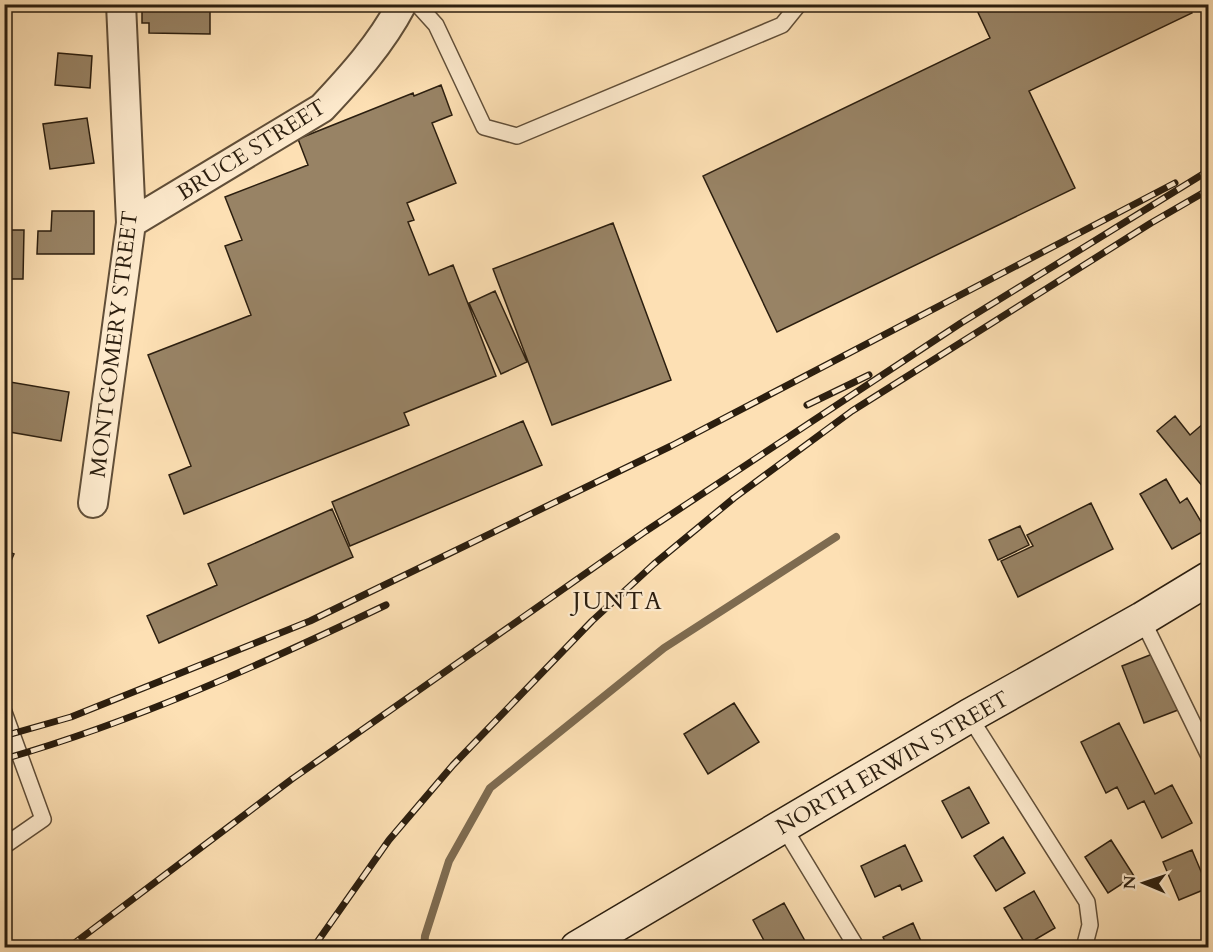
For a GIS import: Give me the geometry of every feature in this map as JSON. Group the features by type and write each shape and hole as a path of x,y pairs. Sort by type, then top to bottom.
{"street":[{"name":"MONTGOMERY STREET","path":"93,503 131,223 121,4"},
{"name":"BRUCE STREET","path":"131,223 322,108 370,54 392,23 402,4"},
{"name":"NORTH ERWIN STREET","path":"588,945 969,716 1209,579"}],"lane":[{"path":"417,4 436,24 484,127 517,136 782,25 799,4"},
{"path":"1142,619 1209,754"},
{"path":"4,712 43,819 4,846"},
{"path":"969,716 1087,902 1089,925 1084,948"},
{"path":"783,826 857,948"}],"building":[{"path":"142,4 210,4 210,34 149,33 149,23 142,23"},
{"path":"974,4 1188,4 1192,13 1029,91 1075,188 777,332 703,176 990,38"},
{"path":"58,53 92,56 90,88 55,85"},
{"path":"441,85 452,115 432,123 456,183 407,203 414,220 408,222 429,275 453,265 496,376 404,413 409,425 184,514 169,475 191,466 148,355 251,315 225,246 242,240 225,197 308,165 298,139 413,93 414,96"},
{"path":"87,118 94,163 50,169 43,124"},
{"path":"52,211 94,211 94,254 37,254 38,231 51,231"},
{"path":"613,223 671,380 552,425 493,269"},
{"path":"4,230 24,230 23,279 4,279"},
{"path":"495,291 527,362 501,374 469,303"},
{"path":"4,381 69,392 61,441 4,431"},
{"path":"1175,416 1190,435 1204,423 1208,429 1208,482 1203,487 1157,431"},
{"path":"523,421 542,465 350,546 332,502"},
{"path":"1166,479 1180,503 1187,498 1206,530 1172,549 1140,494"},
{"path":"1091,503 1113,549 1018,597 1001,561 1033,546 1027,535"},
{"path":"332,509 353,557 159,643 147,616 217,585 208,564"},
{"path":"1020,526 1029,545 998,560 989,540"},
{"path":"4,550 14,554 4,577"},
{"path":"1155,653 1178,710 1144,723 1122,666"},
{"path":"734,703 759,742 708,774 684,734"},
{"path":"1119,723 1155,794 1172,785 1192,823 1162,838 1144,801 1128,809 1117,787 1106,793 1081,742"},
{"path":"969,787 989,823 962,838 942,801"},
{"path":"1003,837 1025,873 996,891 974,856"},
{"path":"1111,840 1134,876 1108,893 1085,857"},
{"path":"905,845 922,881 902,890 900,885 875,897 861,866"},
{"path":"1192,850 1208,888 1179,900 1163,862"},
{"path":"1034,891 1055,928 1026,945 1004,908"},
{"path":"784,903 809,948 768,948 753,920"},
{"path":"913,923 924,948 888,948 883,937"}],"waterway":[{"path":"424,948 425,936 449,861 490,788 664,648 836,537"}],"railway":[{"path":"68,948 292,779 646,531 961,323 1208,171"},
{"path":"4,736 71,717 310,621 671,446 1175,183"},
{"path":"313,948 389,840 453,765 592,621 654,564 734,498 852,411 1151,223 1208,190"},
{"path":"807,405 869,375"},
{"path":"4,759 54,744 151,709 246,670 386,605"}],"district":[{"name":"JUNTA","path":"618,601"}]}
